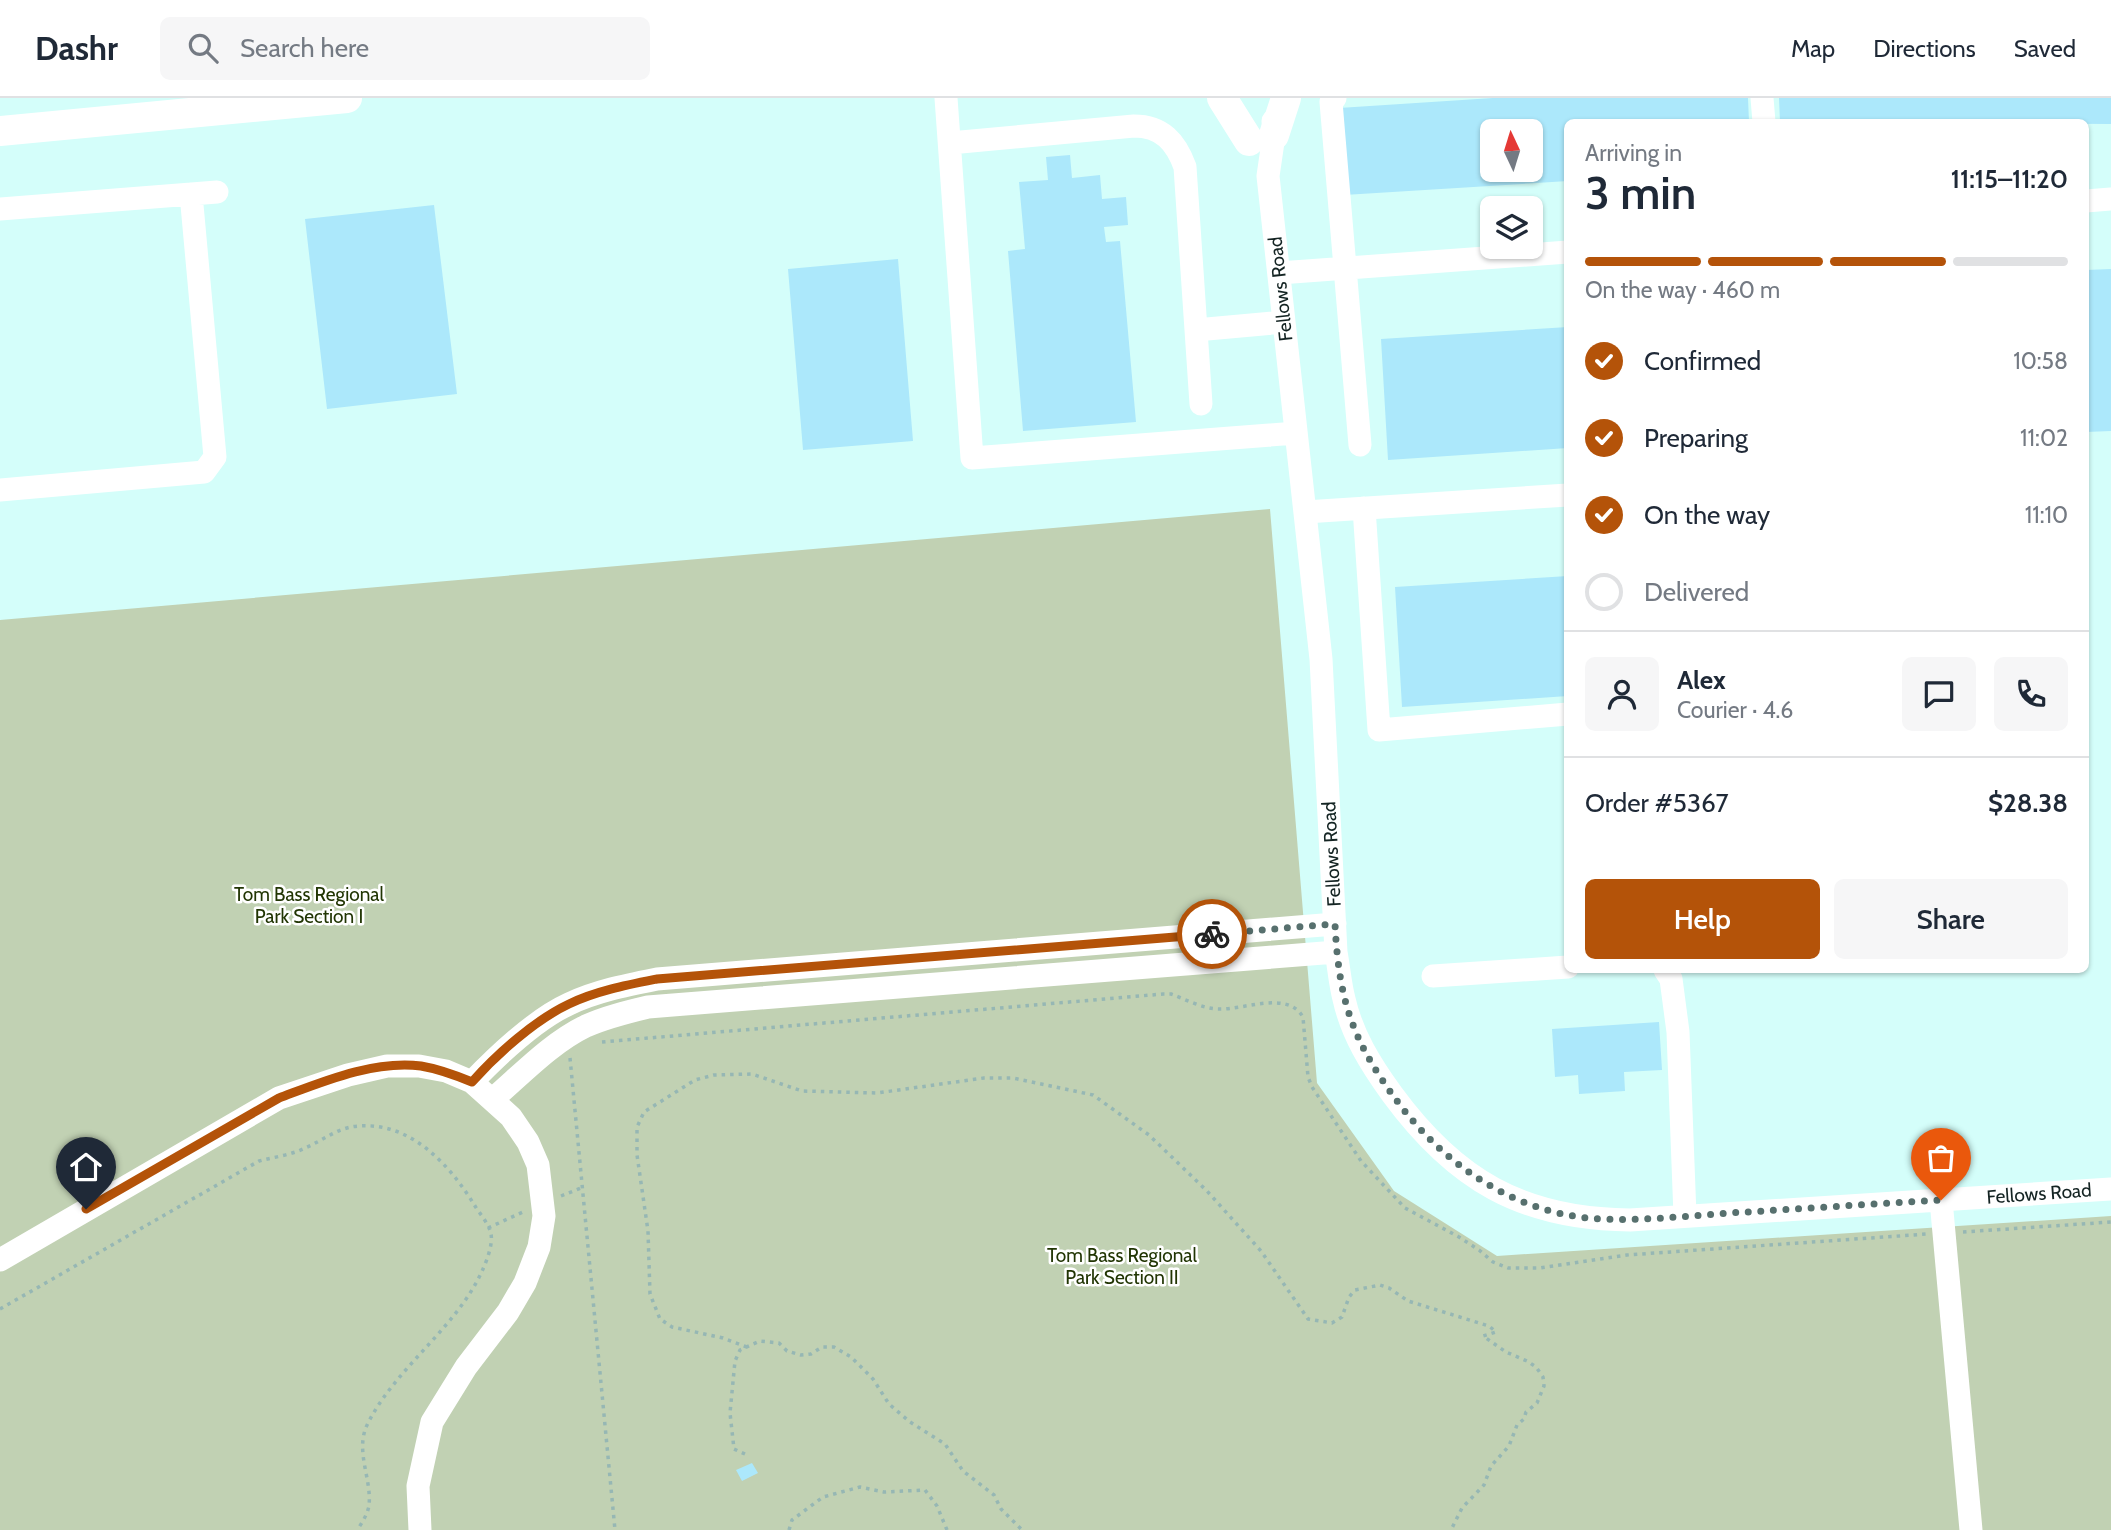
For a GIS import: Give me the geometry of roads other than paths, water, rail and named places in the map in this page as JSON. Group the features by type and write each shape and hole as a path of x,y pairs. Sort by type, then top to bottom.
{"main road":[{"path":"0,131 347,98"},
{"path":"1222,98 1261,138 1286,98"}],"street":[{"path":"946,98 972,458 1296,433"},
{"name":"Fellows Road","path":"1240,98 1261,138 1268,176 1321,659 1336,952 1344,1000 1370,1063 1412,1121 1432,1142 1473,1176 1516,1200 1572,1216 1630,1220 2111,1189"},
{"name":"Fellows Road","path":"1261,138 1272,98"},
{"path":"1335,98 1331,102 1343,269 1360,445"},
{"path":"1762,98 1764,119"},
{"path":"950,143 1134,126 1146,126 1170,138 1185,167 1201,404"},
{"path":"0,209 217,192"},
{"path":"0,490 205,472 215,457 191,194"},
{"path":"2089,201 2111,199"},
{"path":"1279,273 1564,252"},
{"path":"1196,330 1284,322"},
{"path":"1305,512 1564,495"},
{"path":"1364,508 1379,730 1564,714"},
{"path":"472,1082 492,1061 543,1020 567,1005 597,993 657,979 1335,924"},
{"path":"986,952 988,979"},
{"path":"493,1099 543,1054 585,1027 615,1015 648,1007 1336,952"},
{"path":"1433,976 1564,967"},
{"path":"1667,973 1671,979 1678,1032 1685,1216"},
{"path":"673,978 676,1003"},
{"path":"0,1260 279,1098 348,1074 387,1066 419,1066 446,1071 472,1082 493,1099 517,1125 528,1142 538,1165 544,1216 541,1237 525,1283 508,1312 466,1367 432,1422 418,1486 420,1530"},
{"path":"1941,1200 1971,1530"}],"park label":[{"name":"Tom Bass Regional Park Section I","path":"309,905"},
{"name":"Tom Bass Regional Park Section II","path":"1122,1266"}]}
